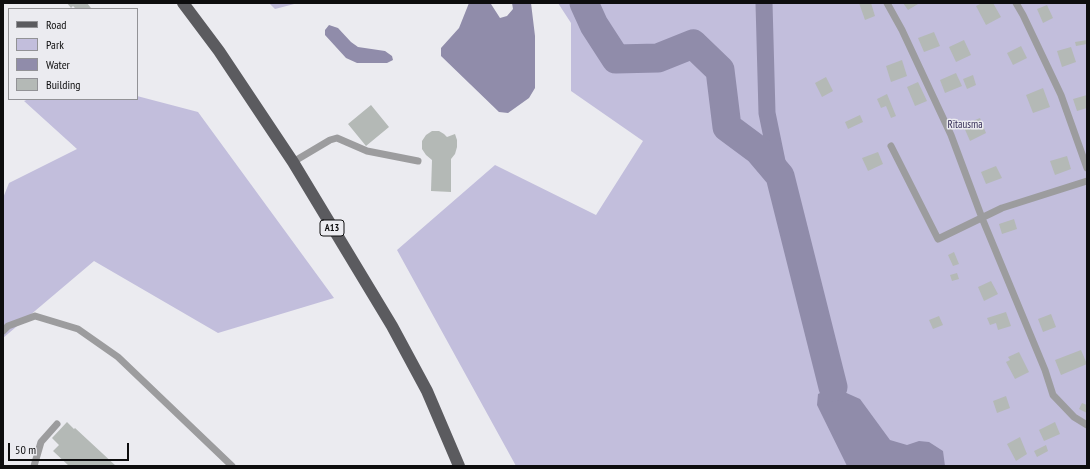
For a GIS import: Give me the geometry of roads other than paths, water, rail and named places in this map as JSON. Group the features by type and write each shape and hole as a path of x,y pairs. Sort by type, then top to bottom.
{"main road":[{"name":"A13","path":"183,3 219,51 293,162 395,332 427,391 459,466"}],"lane":[{"path":"887,3 902,30 951,135 982,218 1042,363 1053,395 1074,417 1087,425"},
{"path":"1016,3 1061,95 1087,168"},
{"path":"293,162 330,140 337,138 367,151 418,161"},
{"path":"890,146 938,240 1002,208 1087,181"},
{"path":"3,331 8,326 35,316 78,329 118,356 232,466"},
{"path":"34,466 41,442 57,424"}],"water":[{"path":"469,3 492,3 491,4 500,18 507,16 513,9 512,3 531,3 535,36 535,88 529,98 508,113 499,112 441,56 441,48 459,28"},
{"path":"329,25 338,28 358,47 385,51 392,56 393,60 387,63 357,63 346,58 325,35 325,30"},
{"path":"833,387 860,399 890,440 907,445 919,441 929,442 943,451 945,466 847,466 817,405 818,394"}],"waterway":[{"path":"584,3 594,25 616,59 658,58 693,44 720,70 727,127 758,150 780,176 833,387"},
{"path":"764,3 767,113 780,176"}],"park label":[{"name":"Rītausma","path":"965,125"}]}
